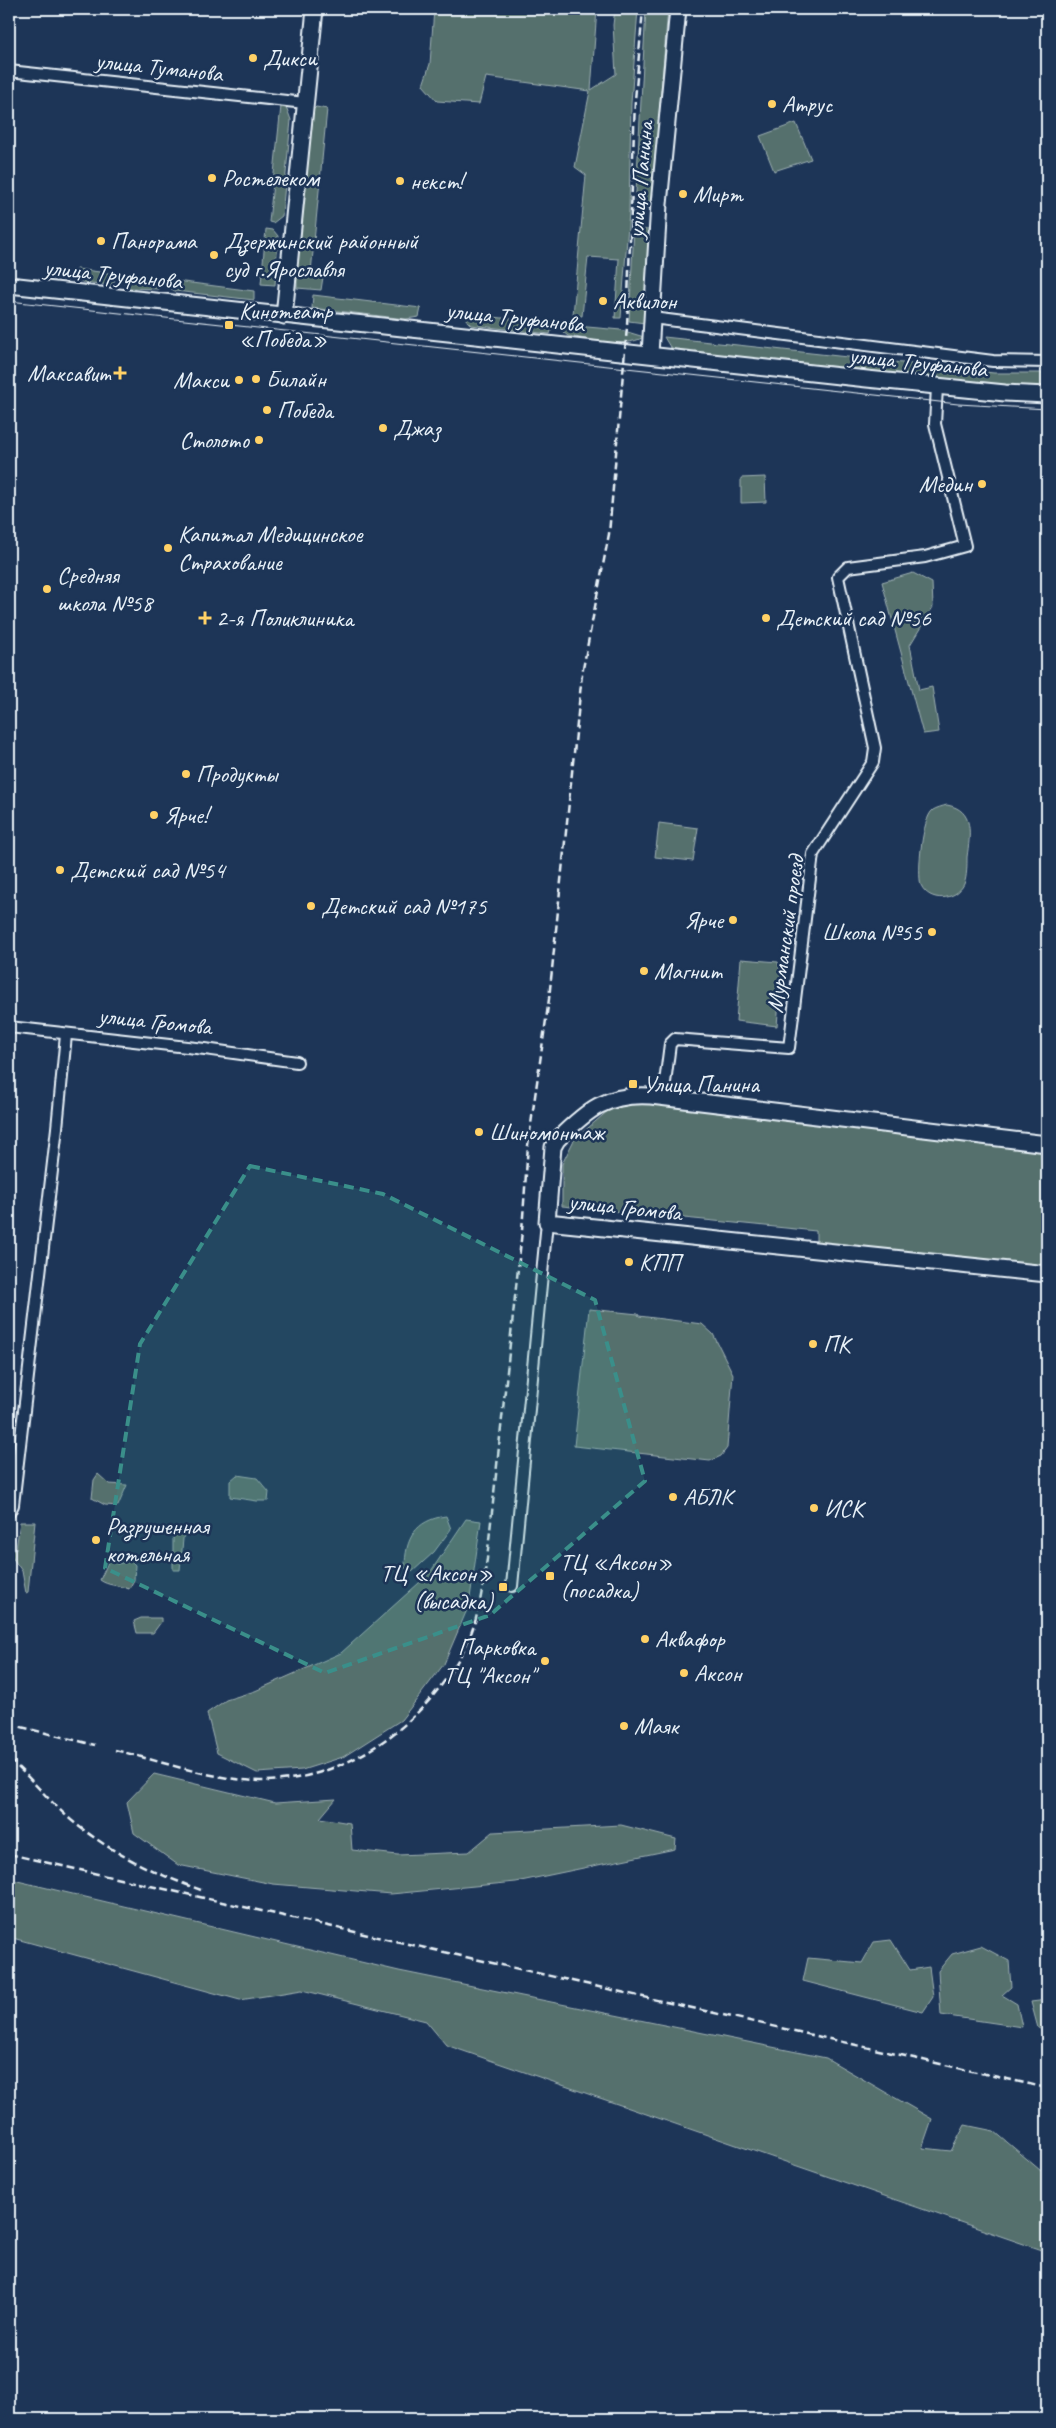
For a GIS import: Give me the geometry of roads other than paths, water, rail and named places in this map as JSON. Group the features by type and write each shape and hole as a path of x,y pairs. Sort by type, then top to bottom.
{"street":[{"path":"284,316 314,9"},
{"name":"улица Панина","path":"650,354 659,204 678,9"},
{"name":"улица Туманова","path":"9,71 305,103"},
{"name":"улица Труфанова","path":"9,285 937,387 1047,394"},
{"path":"652,318 983,360 1047,362"},
{"name":"Мурманский проезд","path":"663,1098 670,1044 675,1039 789,1048 813,854 873,762 874,755 838,577 848,567 925,557 965,546 935,424 937,387"},
{"name":"улица Громова","path":"9,1027 66,1035 205,1048 296,1062"},
{"path":"9,1513 13,1505 66,1035"},
{"name":"улица Громова","path":"1047,1144 636,1095 610,1099 600,1104 557,1140 553,1147 547,1222 1047,1274"},
{"path":"512,1586 547,1222"}],"tram line":[{"path":"9,301 958,404 1047,409"}],"railway":[{"path":"115,1750 205,1774 242,1780 292,1779 323,1771 353,1759 381,1743 406,1723 429,1700 449,1675 465,1647 474,1626 487,1559 522,1231 528,1145 549,999 582,674 609,534 627,327 635,100 643,9"},
{"path":"9,1724 95,1745"},
{"path":"9,1759 55,1805 86,1832 133,1861 166,1877 201,1890"},
{"path":"9,1854 1047,2088"}],"place":[{"name":"Дикси","path":"253,58"},
{"name":"Атрус","path":"772,104"},
{"name":"Ростелеком","path":"212,178"},
{"name":"некст!","path":"400,181"},
{"name":"Мирт","path":"683,194"},
{"name":"Панорама","path":"101,241"},
{"name":"Дзержинский районный суд г.Ярославля","path":"214,255"},
{"name":"Аквилон","path":"603,301"},
{"name":"Кинотеатр «Победа»","path":"229,325"},
{"name":"Максавит","path":"120,373"},
{"name":"Билайн","path":"256,379"},
{"name":"Макси","path":"239,380"},
{"name":"Победа","path":"267,410"},
{"name":"Джаз","path":"383,428"},
{"name":"Столото","path":"259,440"},
{"name":"Медин","path":"982,484"},
{"name":"Капитал Медицинское Страхование","path":"168,548"},
{"name":"Средняя школа №58","path":"47,589"},
{"name":"2-я Поликлиника","path":"205,618"},
{"name":"Детский сад №56","path":"766,618"},
{"name":"Продукты","path":"186,774"},
{"name":"Ярче!","path":"154,815"},
{"name":"Детский сад №54","path":"60,870"},
{"name":"Детский сад №175","path":"311,906"},
{"name":"Ярче","path":"733,920"},
{"name":"Школа №55","path":"932,932"},
{"name":"Магнит","path":"644,971"},
{"name":"Улица Панина","path":"633,1084"},
{"name":"Шиномонтаж","path":"479,1132"},
{"name":"КПП","path":"629,1262"},
{"name":"ПК","path":"813,1344"},
{"name":"АБЛК","path":"673,1497"},
{"name":"ИСК","path":"814,1508"},
{"name":"Разрушенная котельная","path":"96,1540"},
{"name":"ТЦ «Аксон» (посадка)","path":"550,1576"},
{"name":"ТЦ «Аксон» (высадка)","path":"503,1587"},
{"name":"Аквафор","path":"645,1639"},
{"name":"Парковка ТЦ \"Аксон\"","path":"545,1661"},
{"name":"Аксон","path":"684,1673"},
{"name":"Маяк","path":"624,1726"}]}
